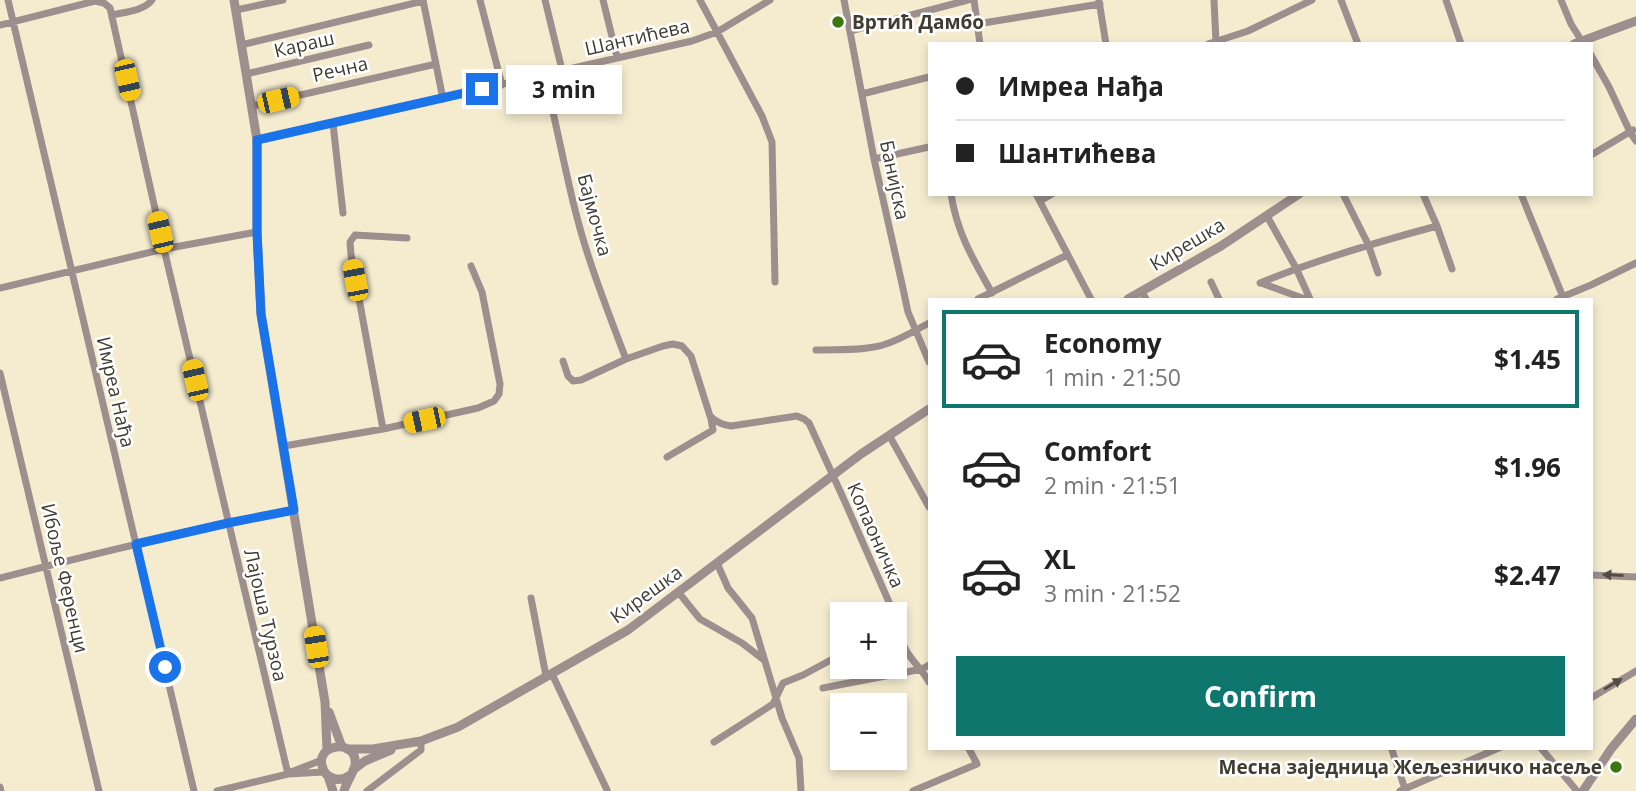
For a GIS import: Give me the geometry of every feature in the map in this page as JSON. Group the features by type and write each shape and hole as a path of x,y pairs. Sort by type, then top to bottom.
{"street":[{"name":"Имреа Нађа","path":"8,0 194,791"},
{"path":"0,25 95,1 104,3 110,8 112,15 145,7 152,0"},
{"path":"283,0 235,5 257,140 257,232 261,314 326,702 327,750 322,766 333,791"},
{"path":"480,0 502,85"},
{"path":"545,0 562,70"},
{"path":"603,0 617,57"},
{"path":"700,0 762,116 772,142 775,282"},
{"name":"Шантићева","path":"257,140 692,41 717,32 769,0"},
{"name":"Банијска","path":"844,0 874,159 908,312 928,360"},
{"path":"850,31 968,0"},
{"path":"974,0 980,42"},
{"path":"1212,42 1214,0"},
{"path":"1215,42 1248,31 1312,0"},
{"path":"1340,0 1357,42"},
{"path":"1446,0 1460,42"},
{"path":"1561,0 1580,42"},
{"path":"242,45 423,1 443,99"},
{"path":"977,24 1099,2 1106,42"},
{"name":"Лајоша Турзоа","path":"112,15 164,249 288,774"},
{"path":"1583,42 1636,22"},
{"name":"Караш","path":"246,74 369,45"},
{"path":"1593,59 1636,141"},
{"name":"Речна","path":"252,106 436,64"},
{"name":"Бајмочка","path":"544,75 589,258 626,359"},
{"path":"862,94 928,77"},
{"path":"333,124 344,213"},
{"path":"1593,154 1632,131"},
{"path":"874,159 928,147"},
{"path":"951,196 963,240 992,293"},
{"name":"Кирешка","path":"1144,296 1296,196"},
{"path":"1344,196 1368,244 1378,274"},
{"path":"1424,196 1452,269"},
{"path":"1522,196 1560,298 1636,263"},
{"path":"1038,198 1090,298"},
{"path":"1267,216 1296,268 1308,298"},
{"path":"1305,298 1260,283 1368,244 1437,226"},
{"path":"0,288 164,249 257,232"},
{"path":"383,429 350,242 355,235 407,238"},
{"path":"980,298 1067,255"},
{"path":"284,446 383,429 478,408 494,401 499,394 499,384 482,292 471,266"},
{"path":"1211,282 1219,298"},
{"path":"816,350 883,345 928,324"},
{"path":"563,361 568,376 573,381 581,380 626,359 663,346 682,346 691,356 713,430"},
{"name":"Ибоље Ференци","path":"0,373 99,791"},
{"name":"Кирешка","path":"345,748 373,749 402,745 458,727 628,630 832,475 928,410"},
{"path":"710,416 723,425 731,426 792,417 804,419 832,475"},
{"path":"667,457 723,425"},
{"path":"889,435 928,505"},
{"name":"Копаоничка","path":"832,475 888,602"},
{"path":"0,578 136,544 294,510"},
{"path":"718,562 729,588 752,618 782,718 799,758 801,791"},
{"path":"1593,575 1636,577"},
{"path":"679,593 700,619 742,643 765,660"},
{"path":"531,598 549,675 607,790"},
{"name":"Копаоничка","path":"907,652 925,667"},
{"path":"714,741 773,704 783,683 830,660"},
{"path":"823,688 925,667"},
{"path":"1593,697 1636,671"},
{"path":"326,702 345,748 354,758 352,772 344,791"},
{"path":"1583,791 1611,749 1636,719"},
{"path":"367,791 421,750 421,741"},
{"name":"Кирешка","path":"352,772 365,761 402,745"},
{"path":"327,750 332,747 345,748"},
{"path":"913,791 977,764 970,750"},
{"path":"1392,750 1403,790 1494,750"},
{"path":"1543,750 1577,791"},
{"path":"217,791 288,774 322,760"},
{"path":"288,774 326,774 339,780 352,772"}],"place":[{"name":"Вртић Дамбо","path":"838,22"},
{"name":"Месна заједница Жељезничко насеље","path":"1616,767"}],"route":[{"path":"165,667 136,544 294,510 261,314 257,232 257,140 482,89"}]}
